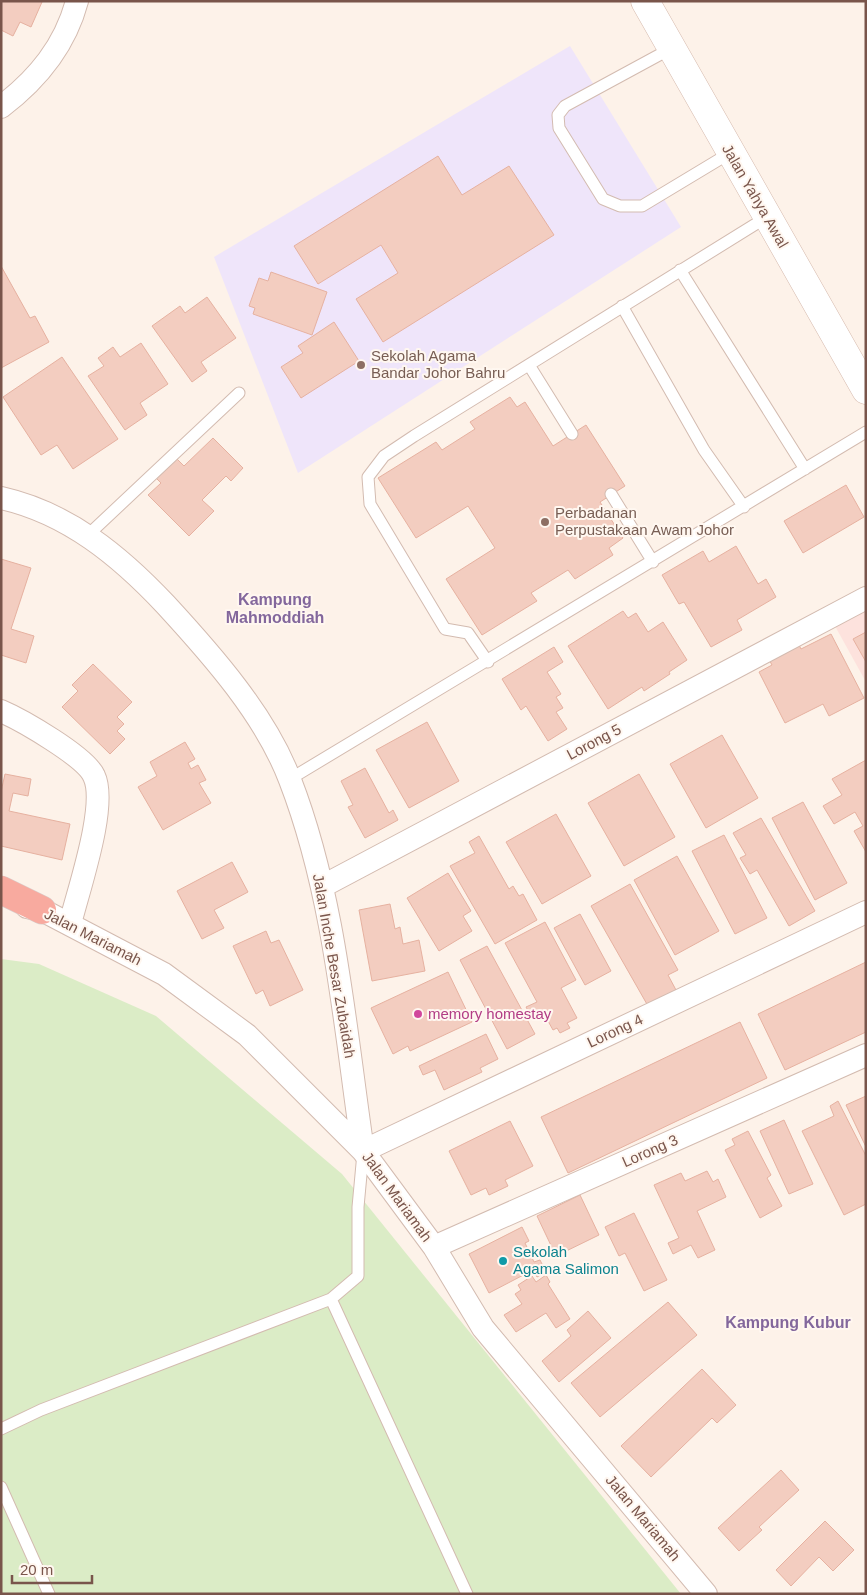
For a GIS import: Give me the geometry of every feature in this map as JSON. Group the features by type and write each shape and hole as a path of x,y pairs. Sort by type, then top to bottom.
{"highway":[{"path":"1,890 42,910"},
{"path":"1,912 42,910"}],"main road":[{"name":"Jalan Yahya Awal","path":"645,1 866,390"}],"street":[{"path":"1,107 27,88 62,42 77,1"},
{"name":"Jalan Inche Besar Zubaidah","path":"1,498 48,514 88,535 133,570 189,630 225,674 260,722 290,779 323,886 364,1151"},
{"name":"Lorong 5","path":"323,886 866,598"},
{"path":"1,711 34,728 88,766 94,775 99,791 96,818 70,924"},
{"name":"Jalan Mariamah","path":"1,903 42,910 164,974 247,1035 364,1151 434,1247 483,1328 706,1594"},
{"name":"Lorong 4","path":"364,1151 866,912"},
{"name":"Lorong 3","path":"434,1247 866,1055"}],"lane":[{"path":"672,48 565,106 558,115 559,128 603,199 620,206 642,206 730,153"},
{"path":"488,662 468,633 445,629 370,504 368,477 384,456 767,217"},
{"path":"680,270 805,469"},
{"path":"622,306 704,450 744,507"},
{"path":"528,365 572,434"},
{"path":"88,535 239,393"},
{"path":"290,779 488,662 866,432"},
{"path":"611,494 653,562"},
{"path":"1,1429 40,1410 331,1299 358,1276 358,1207 364,1151"},
{"path":"331,1299 466,1594"},
{"path":"1,1487 49,1594"}],"shaded area":[{"name":"Sekolah Agama Bandar Johor Bahru","path":"570,46 681,227 298,473 214,257"},
{"path":"866,609 866,682 835,626"}],"green space":[{"path":"1,959 39,964 156,1016 342,1174 681,1594 1,1594"}],"building":[{"path":"1,1 42,2 31,27 20,22 13,36 1,30"},
{"path":"438,156 462,195 509,166 554,235 383,342 356,299 398,273 381,245 318,284 294,246"},
{"path":"1,266 30,318 35,316 49,342 1,368"},
{"path":"271,272 327,292 312,335 253,314 255,308 249,306 259,278 268,281"},
{"path":"207,297 236,338 201,362 207,371 192,382 152,326 180,306 185,313"},
{"path":"334,322 359,361 301,398 281,367 303,353 298,346"},
{"path":"141,343 168,384 140,403 147,415 125,430 88,376 104,366 98,358 113,347 120,357"},
{"path":"62,357 118,439 73,469 57,445 41,455 3,397"},
{"name":"Perbadanan Perpustakaan Awam Johor","path":"510,397 517,407 525,402 553,446 586,425 625,486 600,502 623,538 609,548 613,555 575,579 568,570 531,593 537,601 482,635 446,579 495,548 468,506 416,538 378,478 436,442 442,450 475,429 470,422"},
{"path":"213,438 243,468 231,481 226,476 202,500 214,511 189,536 148,495 161,483 156,478 177,459 184,466"},
{"path":"846,485 864,517 803,553 784,521"},
{"path":"736,546 758,584 766,579 776,597 737,620 742,630 711,647 684,602 679,604 662,575 703,551 709,562"},
{"path":"1,559 31,568 11,629 34,636 26,663 1,655"},
{"path":"623,611 628,618 636,613 648,632 663,622 687,660 644,691 642,687 608,709 568,646"},
{"path":"866,632 866,662 853,639"},
{"path":"831,634 864,698 829,716 823,704 785,723 759,672 772,665 766,654 796,639 801,649"},
{"path":"554,647 563,662 547,672 561,694 556,697 563,708 556,712 567,729 548,741 526,706 521,710 502,679"},
{"path":"93,664 132,702 117,717 124,724 117,731 125,739 110,754 62,707 78,691 72,685"},
{"path":"427,722 459,781 409,808 376,750"},
{"path":"722,735 758,798 706,828 670,764"},
{"path":"185,742 195,759 188,763 191,769 198,765 206,780 199,783 211,803 163,830 138,787 157,776 150,762"},
{"path":"866,760 866,852 854,831 863,826 855,812 834,824 823,806 842,795 832,779"},
{"path":"365,768 389,813 393,810 398,820 365,838 348,807 353,805 341,781"},
{"path":"5,774 31,779 28,796 13,793 9,811 70,824 62,860 1,846 1,792"},
{"path":"639,774 675,837 624,866 588,803"},
{"path":"803,802 847,883 815,900 772,818"},
{"path":"556,814 591,876 542,904 506,842"},
{"path":"761,818 815,911 789,926 757,870 750,874 740,858 746,855 733,833"},
{"path":"724,835 767,918 735,934 692,851"},
{"path":"479,836 509,889 513,886 519,896 523,894 537,920 495,944 450,866 475,853 469,842"},
{"path":"677,856 719,931 675,955 634,880"},
{"path":"232,862 248,892 214,910 224,928 202,939 177,891"},
{"path":"448,873 471,911 463,916 472,931 439,951 407,898"},
{"path":"630,884 678,970 668,975 676,990 648,1006 591,906"},
{"path":"390,904 395,929 400,927 403,944 419,940 425,971 372,981 359,910"},
{"path":"580,914 611,971 585,985 554,928"},
{"path":"545,922 576,980 561,988 577,1018 567,1023 570,1028 560,1033 557,1028 553,1030 543,1012 532,1018 526,1007 537,1002 505,943"},
{"path":"266,931 271,943 279,940 303,990 270,1006 263,990 256,994 233,946"},
{"path":"487,946 535,1034 507,1049 460,960"},
{"path":"866,962 866,1032 785,1070 758,1014"},
{"path":"448,972 472,1022 410,1051 408,1046 393,1054 371,1008"},
{"path":"740,1022 767,1078 568,1173 541,1117"},
{"path":"486,1034 498,1059 480,1068 482,1072 444,1090 435,1070 423,1075 419,1066"},
{"path":"866,1096 866,1147 846,1105"},
{"path":"838,1101 866,1156 866,1204 844,1215 802,1131 834,1116 830,1106"},
{"path":"784,1120 813,1184 789,1194 760,1131"},
{"path":"510,1121 533,1166 505,1180 508,1186 489,1195 486,1188 471,1195 449,1151"},
{"path":"748,1131 771,1175 767,1178 782,1206 760,1218 725,1150 735,1145 732,1139"},
{"path":"707,1171 713,1182 718,1179 726,1197 697,1211 715,1250 698,1258 691,1245 673,1254 668,1243 679,1238 654,1185 681,1173 685,1181"},
{"path":"580,1195 599,1235 556,1256 537,1216"},
{"path":"634,1213 667,1280 644,1291 625,1253 619,1256 605,1227"},
{"name":"Sekolah Agama Salimon","path":"522,1227 529,1241 525,1243 534,1262 540,1260 546,1272 537,1277 533,1270 489,1293 469,1254"},
{"path":"546,1275 550,1282 548,1284 570,1319 556,1328 546,1313 516,1332 504,1315 522,1304 515,1294 521,1290 518,1285 532,1276 536,1282"},
{"path":"668,1302 697,1335 600,1417 571,1383"},
{"path":"588,1311 611,1338 559,1382 542,1361 571,1336 567,1330"},
{"path":"702,1369 736,1405 717,1423 712,1418 651,1477 621,1446"},
{"path":"781,1470 799,1490 759,1527 762,1530 739,1551 718,1528"},
{"path":"825,1521 854,1550 833,1571 819,1557 791,1586 776,1570"}],"place":[{"name":"Sekolah Agama Bandar Johor Bahru","path":"361,365"},
{"name":"Perbadanan Perpustakaan Awam Johor","path":"545,522"},
{"name":"memory homestay","path":"418,1014"},
{"name":"Sekolah Agama Salimon","path":"503,1261"}],"district":[{"name":"Kampung Mahmoddiah","path":"275,608"},
{"name":"Kampung Kubur","path":"788,1322"}]}
